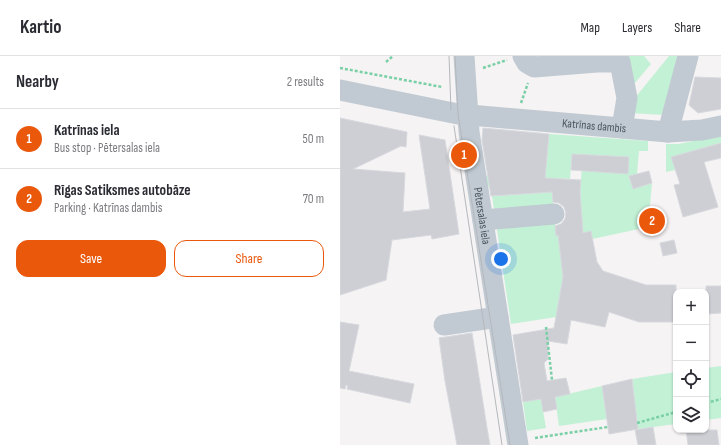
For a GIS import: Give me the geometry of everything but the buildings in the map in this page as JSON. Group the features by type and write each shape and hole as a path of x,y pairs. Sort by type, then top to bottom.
{"street":[{"name":"Pētersalas iela","path":"464,56 467,115 518,443"},
{"path":"668,132 688,56"},
{"path":"527,60 620,62 627,98 622,128"},
{"name":"Katrīnas dambis","path":"340,90 467,115 668,132 702,130 721,126"},
{"path":"483,220 554,214"},
{"path":"444,325 498,317"}],"path":[{"path":"386,62 393,56"},
{"path":"483,68 508,59 527,60 519,109"},
{"path":"340,68 442,86"},
{"path":"546,327 552,380"},
{"path":"709,402 721,399"},
{"path":"638,422 673,413"},
{"path":"518,443 608,427"}],"green space":[{"path":"625,56 644,56 651,64 634,84"},
{"path":"669,56 677,56 665,115 628,113 630,104"},
{"path":"549,134 648,141 648,151 639,151 637,174 629,177 633,189 652,183 648,227 592,239 583,233 580,190 583,155 572,154 570,179 556,178 556,184 487,187 486,176 547,160"},
{"path":"721,136 721,143 672,157 675,170 666,172 666,144 678,144"},
{"path":"552,192 556,235 558,235 563,277 556,317 511,324 492,196"},
{"path":"721,366 721,418 709,420 709,397 709,368"},
{"path":"673,372 673,424 638,429 632,379"},
{"path":"602,386 607,419 559,426 555,397"},
{"path":"541,399 546,428 527,431 523,402"}],"tram line":[{"path":"449,56 451,110"},
{"path":"455,56 458,114 510,445"},
{"path":"454,126 502,445"}],"place":[{"name":"Katrīnas iela","path":"464,155"},
{"name":"Rīgas Satiksmes autobāze","path":"652,221"}]}
